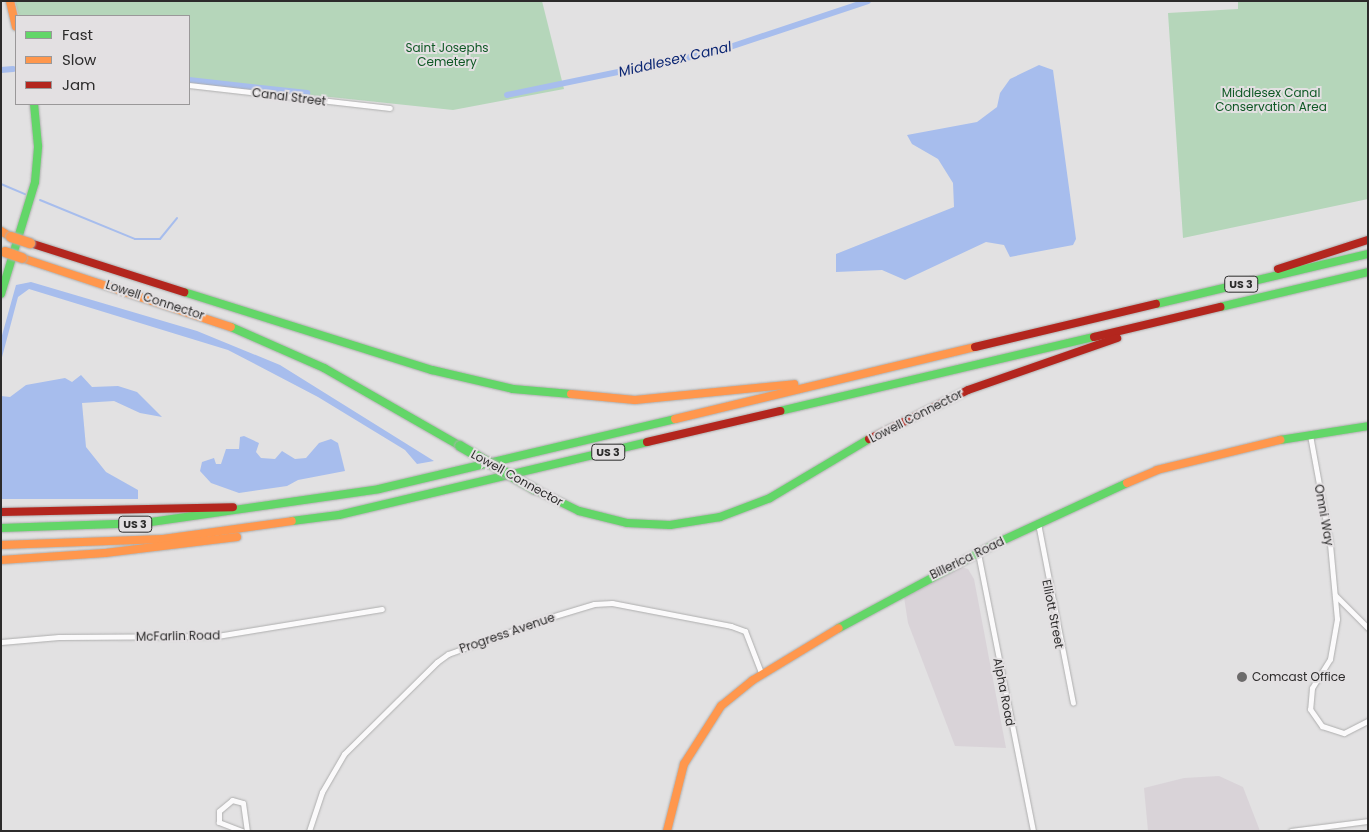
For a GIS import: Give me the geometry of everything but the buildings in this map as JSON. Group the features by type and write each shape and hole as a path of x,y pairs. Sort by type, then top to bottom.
{"main road":[{"path":"10,1 15,22"},
{"path":"1,294 35,182 38,146 34,105"},
{"path":"4,234 432,370 534,393 602,399 679,398 874,371"},
{"path":"1198,295 1368,240"},
{"name":"Lowell Connector","path":"3,252 255,335 324,368 534,490 579,511 615,521 670,525 720,517 770,498 873,437 968,390 1049,359 1208,310"},
{"name":"US 3","path":"1,528 144,523 269,508 379,488 1368,254"},
{"name":"US 3","path":"1,545 150,540 318,518 1368,272"},
{"name":"Billerica Road","path":"667,831 682,771 700,734 721,706 762,675 882,603 978,552 1157,470 1206,455 1368,426"},
{"path":"1,512 269,508"},
{"path":"1,562 206,543 318,518"}],"street":[{"name":"Canal Street","path":"190,85 390,108"},
{"name":"Omni Way","path":"1310,435 1335,595 1336,637 1330,659 1312,688 1310,709 1322,726 1344,733 1368,721"},
{"name":"Elliott Street","path":"1038,523 1073,703"},
{"name":"Alpha Road","path":"978,552 1033,831"},
{"path":"1335,595 1368,628"},
{"name":"Progress Avenue","path":"309,831 322,792 344,754 437,662 448,654 551,617 594,604 612,603 731,626 744,631 762,675"},
{"name":"McFarlin Road","path":"1,642 59,637 217,636 382,609"},
{"path":"242,831 219,822 219,811 232,800 243,803 247,831"},
{"path":"1291,831 1368,821"}],"shaded area":[{"path":"961,567 968,569 974,579 1006,748 955,746 908,623 904,597"},
{"path":"1219,776 1243,787 1260,831 1148,831 1144,788 1184,778"}],"green space":[{"name":"Saint Josephs Cemetery","path":"15,1 542,1 564,89 453,110 190,82 190,15 19,15"},
{"name":"Middlesex Canal Conservation Area","path":"1238,1 1368,1 1368,199 1183,238 1168,13 1238,9"}],"water":[{"path":"1039,65 1053,70 1076,239 1073,245 1010,257 1004,245 986,242 905,280 882,270 836,272 836,254 954,207 953,183 938,159 912,144 907,135 977,122 997,107 1000,93 1010,79"},
{"path":"31,282 197,331 280,365 434,461 417,464 405,450 318,397 228,350 29,289 18,297 1,361 1,339 16,285"},
{"path":"81,375 92,387 118,386 137,392 162,417 140,413 114,401 82,403 86,447 106,472 138,490 138,499 1,499 1,396 10,397 26,385 65,378 72,382"},
{"path":"244,436 259,443 256,452 261,458 275,459 282,451 295,459 306,458 319,443 331,439 338,443 345,471 298,480 287,486 239,493 211,483 200,471 202,462 214,458 216,464 221,464 226,449 239,449 240,437"}],"waterway":[{"name":"Middlesex Canal","path":"507,95 715,52 868,1"},
{"name":"Middlesex Canal","path":"1,70 13,69"},
{"name":"Middlesex Canal","path":"190,80 307,93"},
{"path":"1,184 25,194"},
{"path":"40,200 135,239 160,239 177,218"}],"traffic: fast":[{"path":"1,294 35,182 38,146 34,105"},
{"path":"1156,304 1368,254"},
{"path":"1220,307 1368,272"},
{"path":"184,292 432,370 513,389 571,394"},
{"path":"231,327 324,368 460,446"},
{"path":"780,411 1094,337"},
{"path":"1,528 144,523 379,489 675,419"},
{"path":"1280,440 1368,426"},
{"path":"534,489 579,511 627,523 670,525 720,517 770,498 869,439"},
{"path":"292,521 339,515 647,442"},
{"path":"460,446 534,489"},
{"path":"839,628 997,543 1127,483"}],"traffic: slow":[{"path":"10,1 15,22"},
{"path":"1,231 11,237"},
{"path":"11,237 30,243"},
{"path":"5,252 22,258"},
{"path":"22,258 231,327"},
{"path":"675,419 975,347"},
{"path":"571,394 635,400 794,384"},
{"path":"1127,483 1157,470 1280,440"},
{"path":"1,545 163,539 292,521"},
{"path":"1,560 105,553 237,537"},
{"path":"667,831 684,764 721,706 753,680 839,628"}],"traffic: jam":[{"path":"1278,269 1368,240"},
{"path":"30,243 184,292"},
{"path":"975,347 1156,304"},
{"path":"1094,337 1220,307"},
{"path":"869,439 968,390 1117,338"},
{"path":"647,442 780,411"},
{"path":"1,512 233,507"}],"place":[{"name":"Comcast Office","path":"1242,677"}]}
